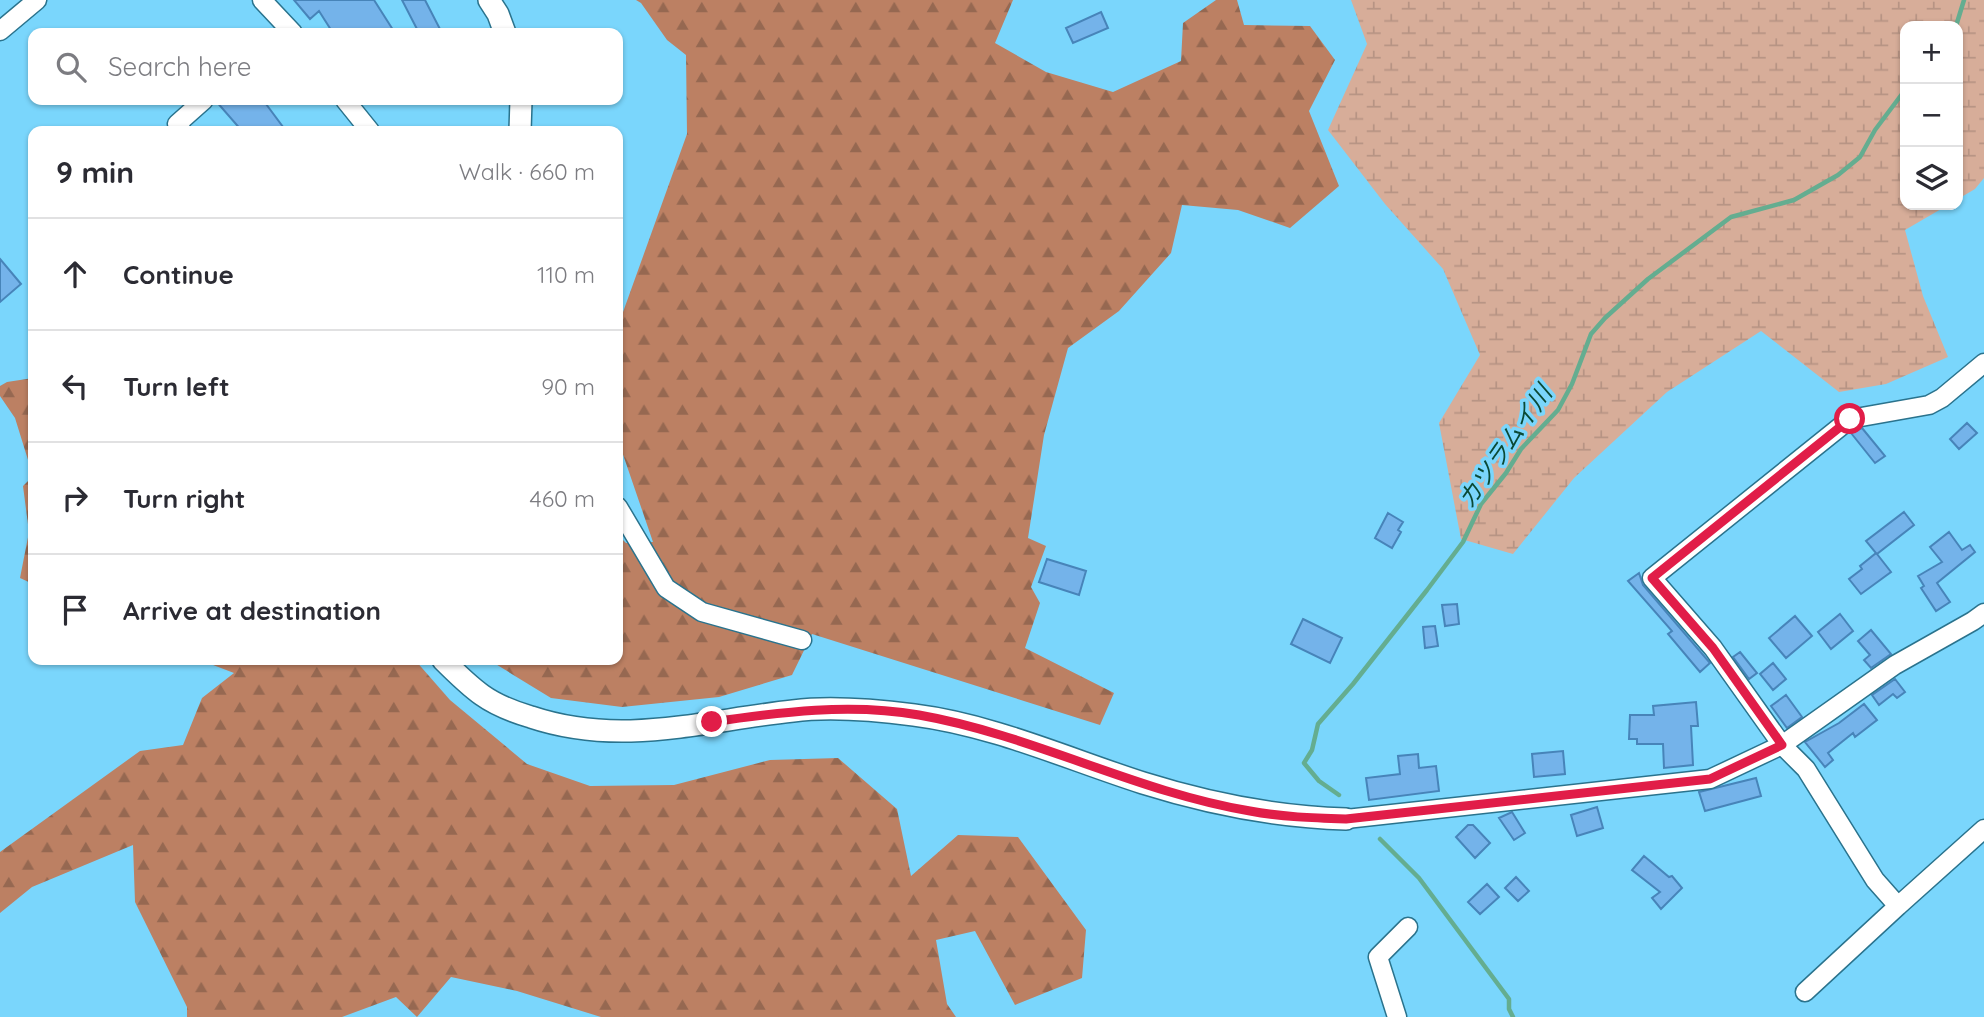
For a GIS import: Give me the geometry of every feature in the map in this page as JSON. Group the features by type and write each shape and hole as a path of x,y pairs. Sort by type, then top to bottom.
{"street":[{"path":"0,31 37,0"},
{"path":"489,0 503,28"},
{"path":"270,3 284,28"},
{"path":"178,126 177,124 198,105"},
{"path":"349,105 366,126"},
{"path":"520,126 521,105"},
{"path":"1898,906 1875,880 1806,769 1782,745 1713,648 1652,578 1850,419 1929,405 1942,398 1984,363"},
{"path":"623,515 666,588 702,612 802,640"},
{"path":"449,665 484,696 515,712 560,727 599,732 640,732 796,710 873,710 918,715 1044,748 1143,783 1226,806 1297,818 1346,819 1710,779 1782,745 1895,665 1980,622"},
{"path":"1805,992 1984,828"},
{"path":"1397,1017 1378,957 1408,927"}],"green space":[{"path":"636,0 1013,0 995,43 1046,72 1113,92 1181,61 1183,23 1216,0 1237,0 1244,25 1310,26 1335,60 1309,111 1339,186 1290,228 1238,210 1182,205 1171,253 1119,311 1068,348 1044,435 1028,538 1046,546 1031,587 1040,603 1025,648 1114,693 1100,725 812,634 792,675 719,697 622,707 551,698 497,665 623,665 623,540 626,543 653,542 623,455 623,312 687,134 686,55 667,40 641,3"},
{"path":"1351,0 1984,0 1984,178 1975,189 1963,196 1963,21 1900,21 1900,210 1939,210 1905,230 1923,296 1948,357 1886,384 1839,392 1761,331 1667,392 1574,478 1513,554 1461,539 1439,423 1480,355 1443,269 1385,204 1328,130 1367,44"},
{"path":"28,379 28,460 15,418 0,396 0,386 7,382"},
{"path":"28,481 28,524 23,486"},
{"path":"28,537 28,582 20,578"},
{"path":"213,665 419,665 450,700 527,764 590,786 674,785 770,760 838,758 897,809 911,876 958,835 1018,837 1086,930 1082,978 1015,1005 975,931 936,940 947,1004 956,1017 601,1017 517,991 451,977 417,1017 396,997 342,1017 187,1017 187,1007 135,902 133,845 32,887 0,913 0,852 140,751 183,745 202,698 234,673"}],"building":[{"path":"294,0 374,0 392,28 330,28 319,11 310,19"},
{"path":"402,0 425,0 439,28 416,28"},
{"path":"1101,12 1108,28 1073,43 1066,28"},
{"path":"219,105 267,105 282,126 238,126"},
{"path":"0,259 21,284 0,302"},
{"path":"1967,423 1977,433 1959,449 1950,439"},
{"path":"1862,428 1885,456 1875,463 1851,433"},
{"path":"1904,512 1914,525 1877,554 1891,572 1861,594 1849,579 1876,553 1866,541"},
{"path":"1388,513 1403,522 1392,548 1375,538"},
{"path":"1949,532 1962,550 1970,545 1975,552 1937,583 1950,602 1936,611 1921,588 1924,586 1918,576 1942,562 1930,547"},
{"path":"1047,559 1086,571 1079,595 1039,582"},
{"path":"1639,573 1643,585 1710,663 1700,672 1668,634 1672,631 1628,581"},
{"path":"1457,604 1459,624 1445,626 1442,605"},
{"path":"1840,614 1853,631 1831,649 1818,632"},
{"path":"1795,616 1812,636 1786,658 1769,638"},
{"path":"1303,619 1342,638 1330,663 1291,644"},
{"path":"1435,626 1438,646 1425,648 1423,627"},
{"path":"1871,630 1891,654 1871,668 1864,660 1870,655 1858,641"},
{"path":"1740,652 1757,673 1749,679 1733,657"},
{"path":"1773,663 1786,679 1773,690 1760,674"},
{"path":"1895,679 1905,692 1897,698 1893,694 1879,705 1872,695"},
{"path":"1786,695 1802,717 1787,728 1771,706"},
{"path":"1696,702 1698,726 1691,726 1693,765 1664,768 1663,744 1637,744 1637,739 1629,739 1630,715 1654,715 1653,706"},
{"path":"1864,704 1877,720 1855,737 1853,733 1828,753 1833,760 1825,767 1805,742 1839,723"},
{"path":"1563,751 1565,774 1534,777 1532,754"},
{"path":"1418,754 1419,768 1436,766 1439,791 1369,800 1366,778 1400,774 1398,756"},
{"path":"1756,778 1761,796 1705,811 1699,792"},
{"path":"1597,807 1603,828 1577,836 1571,815"},
{"path":"1512,812 1525,833 1514,840 1499,818"},
{"path":"1468,825 1473,825 1490,843 1475,858 1456,837"},
{"path":"1644,856 1669,877 1672,876 1682,888 1661,909 1652,898 1660,892 1632,870"},
{"path":"1516,877 1529,891 1518,901 1505,888"},
{"path":"1487,884 1499,897 1480,914 1468,902"}],"waterway":[{"name":"カツラムイ川","path":"1958,21 1964,0"},
{"name":"カツラムイ川","path":"1339,795 1319,781 1304,763 1312,750 1318,724 1353,684 1463,542 1481,504 1521,449 1558,410 1572,384 1591,334 1648,279 1731,217 1794,200 1838,175 1860,157 1875,130 1900,97"},
{"name":"カツラムイ川","path":"1380,839 1419,878 1509,999 1509,1009 1513,1017"}],"route":[{"path":"712,722 796,710 873,710 918,715 1044,748 1143,783 1204,800 1248,811 1297,818 1346,819 1710,779 1782,745 1713,648 1652,578 1850,419"}]}
